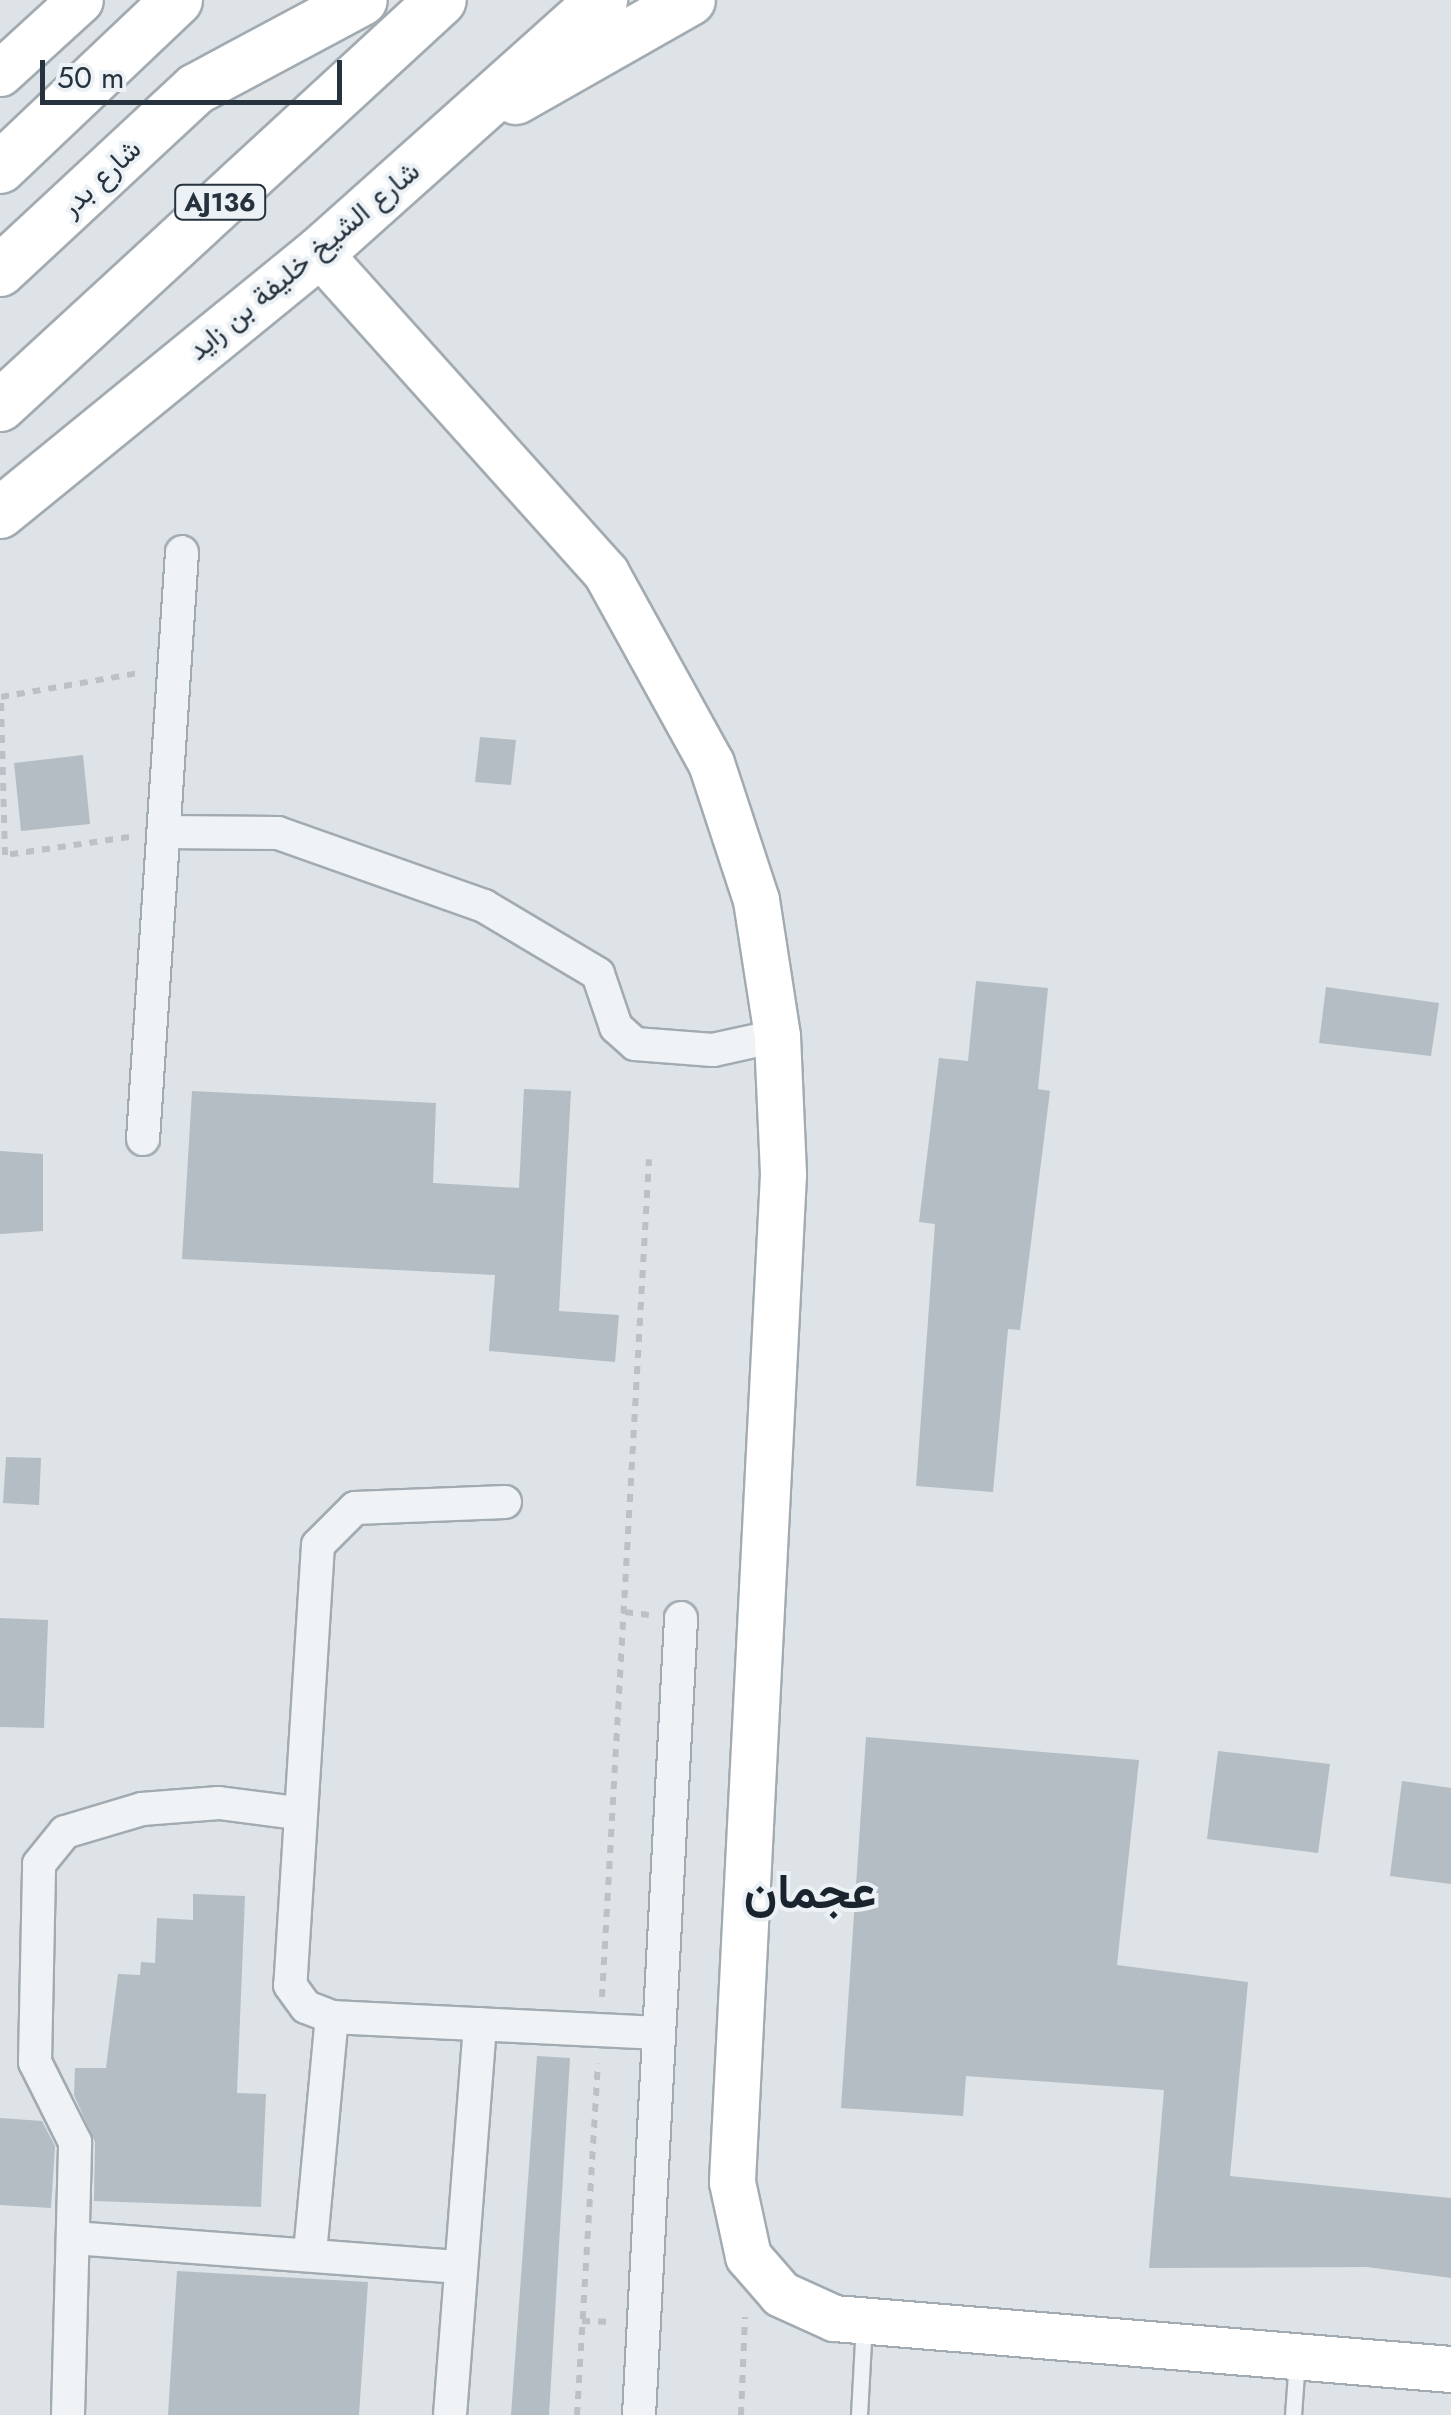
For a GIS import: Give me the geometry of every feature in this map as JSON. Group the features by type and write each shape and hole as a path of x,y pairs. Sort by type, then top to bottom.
{"main road":[{"path":"196,89 292,0"},
{"name":"شارع بدر","path":"0,271 196,89 362,0"},
{"name":"AJ136","path":"0,406 442,0"},
{"name":"شارع الشيخ خليفة بن زايد","path":"0,514 319,253 602,0"},
{"path":"470,118 571,73 690,0"},
{"path":"0,168 178,5"}],"street":[{"path":"0,73 80,0"},
{"path":"319,253 562,516 646,634 736,831 778,1036 782,1174 732,2182 748,2256 806,2310 864,2323 1451,2369"},
{"path":"143,1139 182,552"},
{"path":"164,832 278,834 484,906 598,974 616,1027 635,1044 713,1050 778,1036"},
{"path":"505,1502 373,1504 326,1529 314,1563 286,1971 306,2007 332,2017 659,2033"},
{"path":"639,2415 681,1618"},
{"path":"68,2415 73,2127 40,2085 35,2062 39,1864 64,1832 142,1809 219,1804 297,1813"},
{"path":"310,2253 332,2017"},
{"path":"450,2415 480,2024"},
{"path":"73,2238 462,2267"}],"lane":[{"path":"859,2415 864,2323"},
{"path":"1292,2415 1298,2356"}],"path":[{"path":"164,832 5,854 1,696 174,666"},
{"path":"576,2415 649,1159"},
{"path":"741,2415 748,2256"}],"building":[{"path":"480,737 516,740 511,785 475,782"},
{"path":"83,755 90,824 21,831 14,763"},
{"path":"976,981 1048,988 1038,1089 1050,1091 1020,1330 1008,1329 993,1492 916,1486 935,1224 919,1222 939,1058 968,1061"},
{"path":"1326,987 1439,1003 1431,1056 1319,1043"},
{"path":"524,1089 571,1091 559,1311 619,1315 615,1362 489,1351 495,1275 182,1259 192,1091 436,1103 433,1183 519,1188"},
{"path":"0,1151 43,1154 43,1231 0,1234"},
{"path":"6,1457 41,1458 39,1505 3,1503"},
{"path":"0,1618 48,1620 44,1728 0,1727"},
{"path":"866,1737 1139,1760 1117,1965 1248,1982 1230,2176 1451,2198 1451,2278 1367,2267 1149,2268 1164,2090 966,2076 963,2116 841,2108"},
{"path":"1218,1751 1330,1764 1318,1853 1207,1839"},
{"path":"1402,1781 1451,1788 1451,1884 1390,1876"},
{"path":"193,1894 245,1896 237,2093 266,2094 261,2207 94,2201 95,2142 74,2095 75,2068 106,2068 118,1974 140,1975 141,1962 155,1963 157,1918 193,1920"},
{"path":"537,2056 570,2058 549,2415 511,2415"},
{"path":"0,2118 42,2121 55,2146 51,2208 0,2205"},
{"path":"177,2271 368,2282 359,2415 168,2415"}],"district":[{"name":"عجمان","path":"810,1892"}]}
